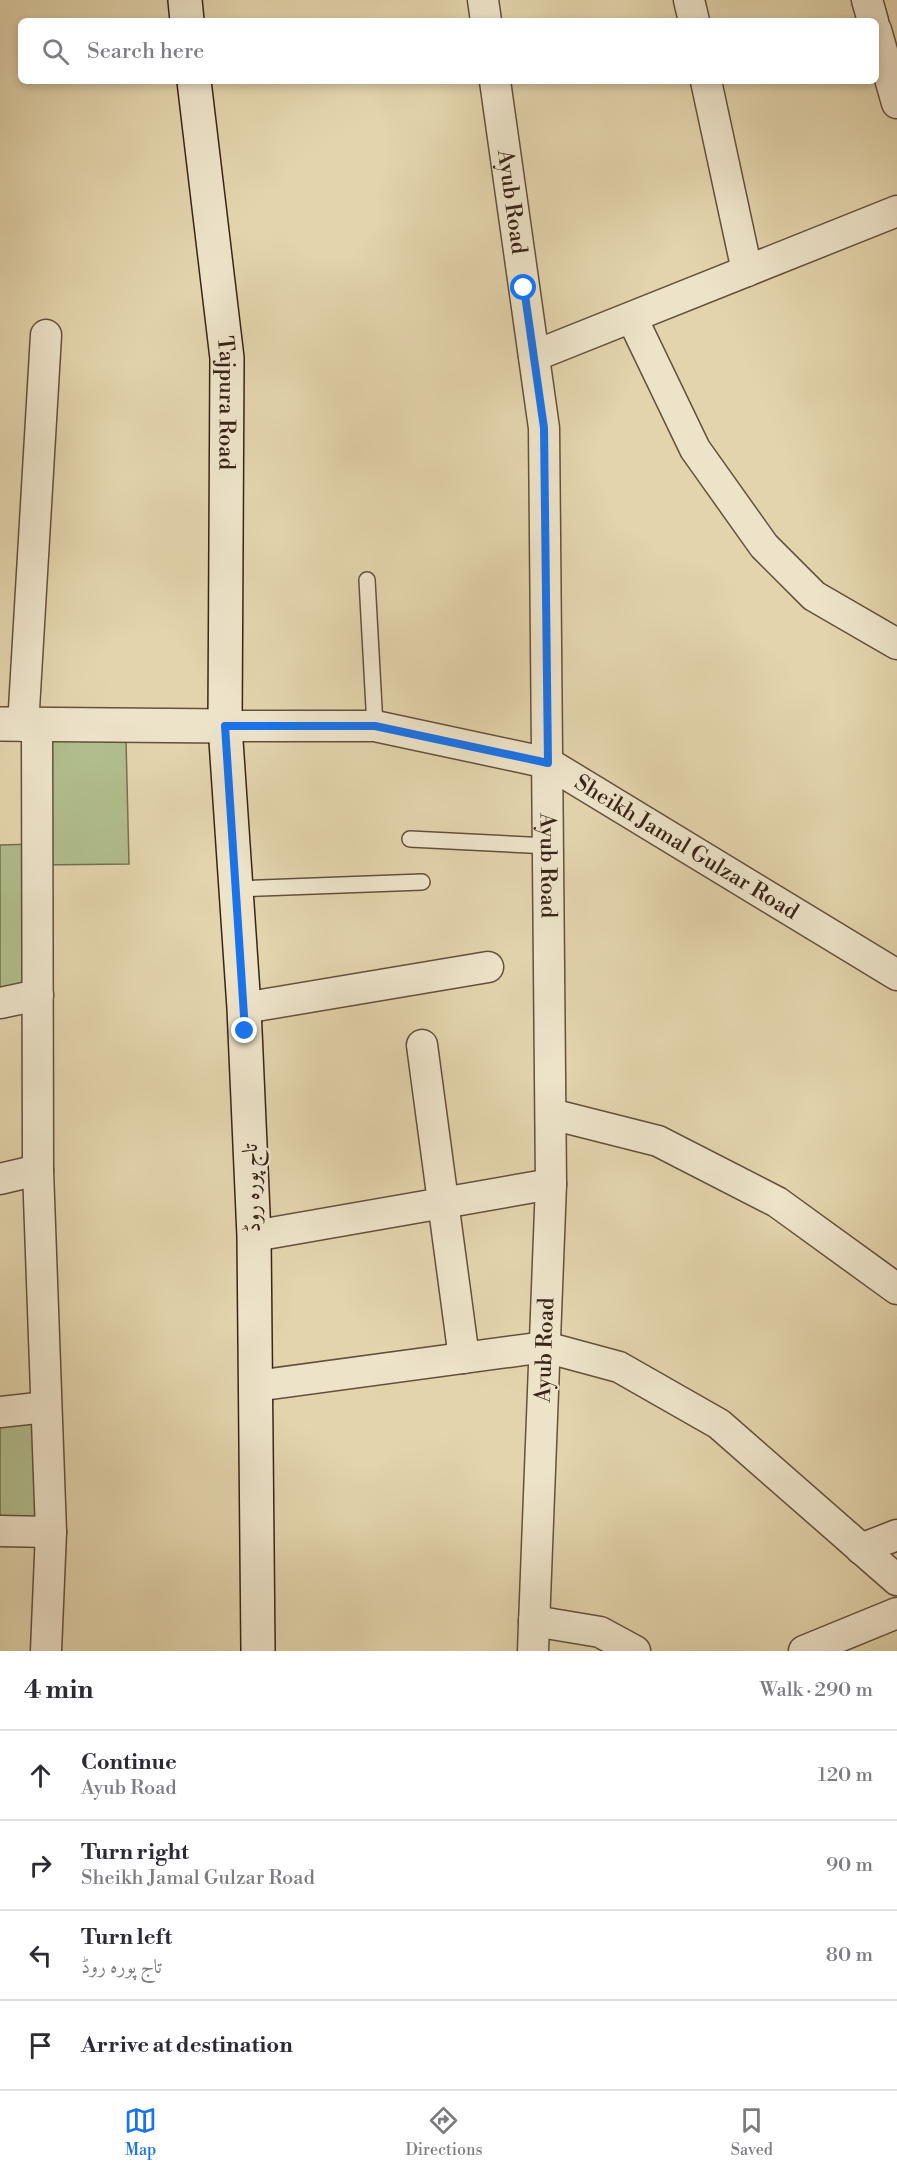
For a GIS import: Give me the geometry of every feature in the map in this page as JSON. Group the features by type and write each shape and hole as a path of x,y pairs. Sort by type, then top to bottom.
{"main road":[{"path":"184,0 187,18"},
{"name":"Tajpura Road","path":"194,84 227,358 225,726"},
{"name":"Sheikh Jamal Gulzar Road","path":"20,725 225,726"},
{"name":"تاج پورہ روڈ","path":"225,726 244,1008 254,1236 258,1651"}],"street":[{"path":"483,0 486,18"},
{"path":"689,0 693,18"},
{"path":"867,0 872,18"},
{"path":"879,40 897,103"},
{"name":"Ayub Road","path":"495,84 544,428 551,1184 533,1651"},
{"path":"707,84 747,272"},
{"path":"534,356 897,211"},
{"path":"632,318 695,449 764,546 814,596 897,644"},
{"path":"46,335 20,725 38,995 38,1170 51,1532 46,1651"},
{"name":"Sheikh Jamal Gulzar Road","path":"225,726 375,726 548,763 897,975"},
{"path":"244,1008 488,967"},
{"path":"0,1003 38,995"},
{"path":"422,1045 465,1358"},
{"path":"551,1114 658,1141 777,1202 897,1289"},
{"path":"0,1179 38,1170"},
{"path":"254,1236 551,1184"},
{"path":"256,1386 545,1347 619,1367 719,1424 897,1580"},
{"path":"0,1412 46,1407"},
{"path":"0,1532 51,1532"},
{"path":"861,1549 897,1535"},
{"path":"804,1651 897,1613"},
{"path":"534,1621 600,1632 635,1651"}],"lane":[{"path":"367,580 375,726"},
{"path":"410,839 549,846"},
{"path":"236,889 422,882"}],"green space":[{"path":"126,740 129,864 38,865 38,995 0,1003 0,845 38,844 37,741"},
{"path":"46,1407 51,1532 0,1531 0,1412"}],"route":[{"path":"245,1031 225,726 375,726 548,763 544,428 524,288"}]}
